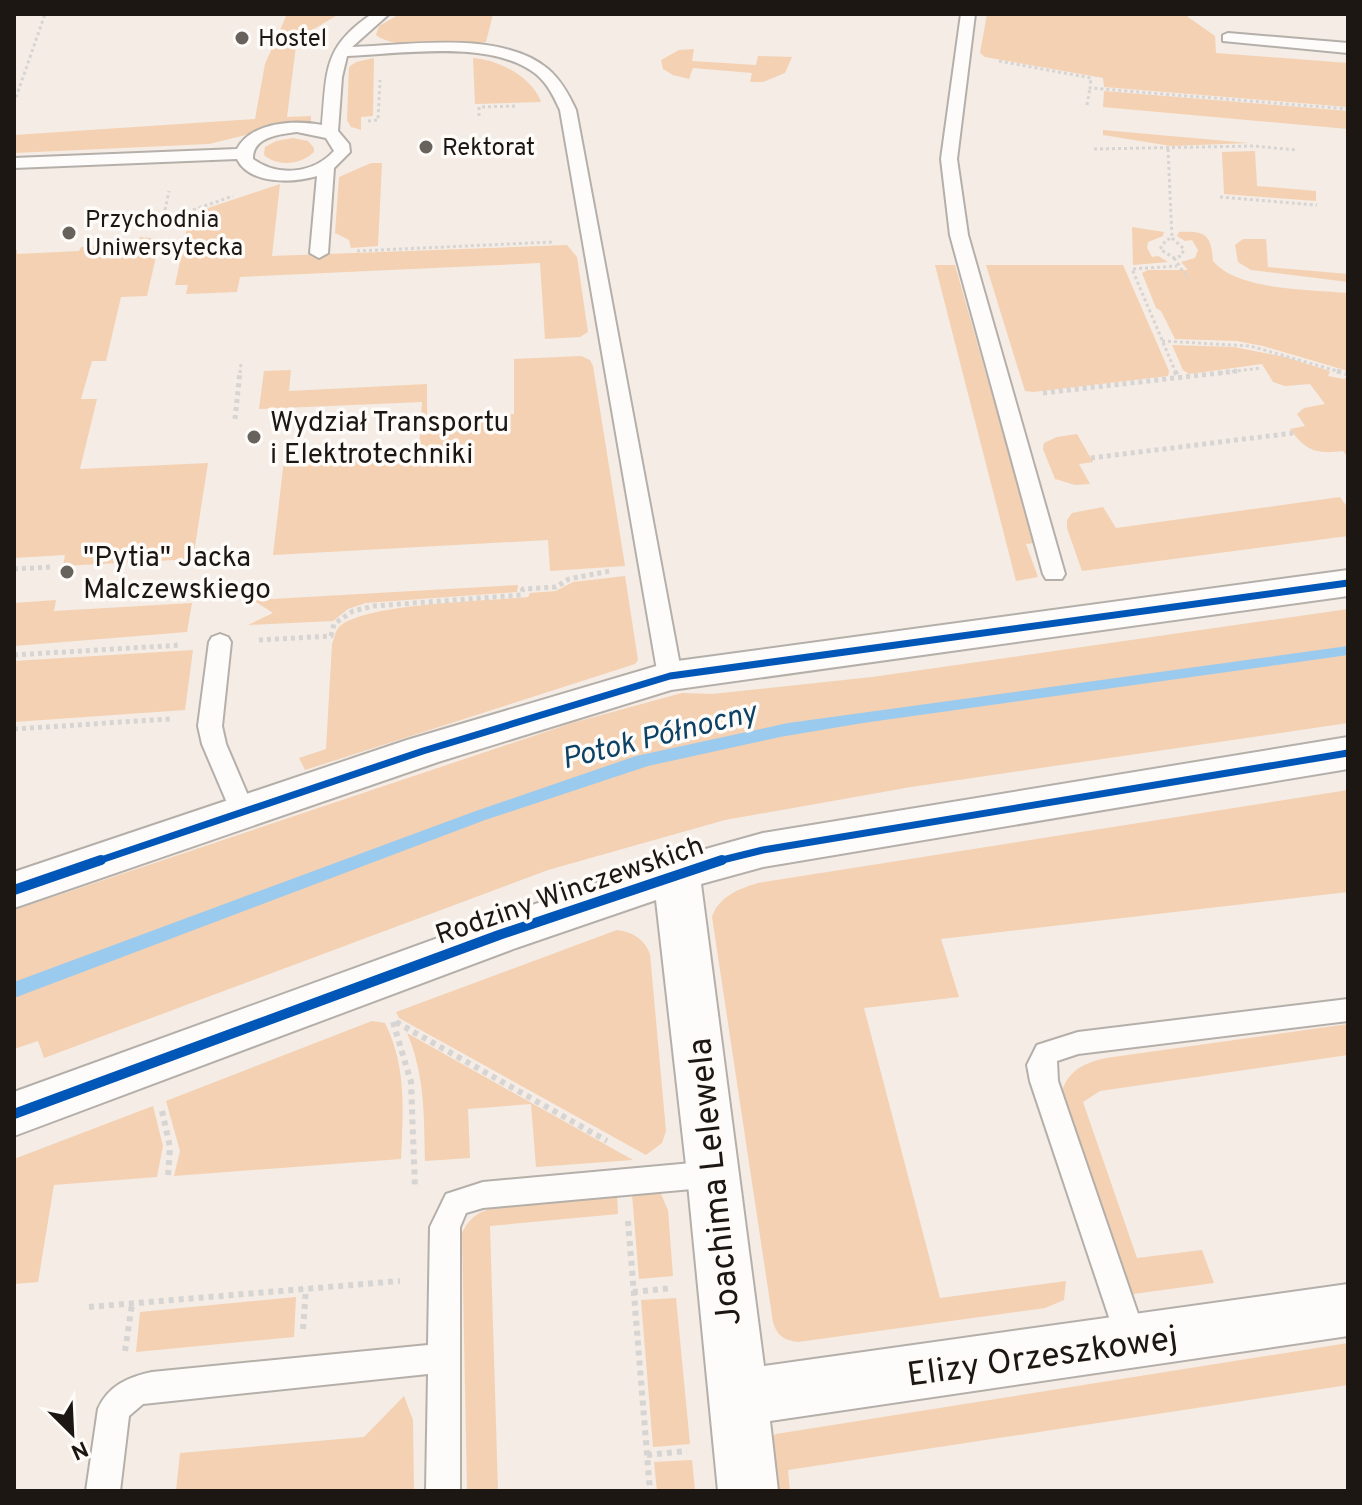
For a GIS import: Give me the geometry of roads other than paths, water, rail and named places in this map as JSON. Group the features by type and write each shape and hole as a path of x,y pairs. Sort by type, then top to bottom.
{"street":[{"path":"14,890 243,812 670,676 1348,583"},
{"name":"Rodziny Winczewskich","path":"14,1114 499,935 676,874 763,850 1348,753"},
{"name":"Joachima Lelewela","path":"676,874 714,1174 748,1491"},
{"name":"Elizy Orzeszkowej","path":"736,1398 1348,1310"}],"lane":[{"path":"330,133 339,52 353,33 382,14"},
{"path":"968,14 949,159 959,235 1054,574"},
{"path":"1228,38 1348,48"},
{"path":"339,52 490,49 534,66 561,90 568,110 594,243 670,676"},
{"path":"312,128 330,133 342,144 342,152 326,167 311,173 279,175 252,168 243,154 254,139 281,129 312,128"},
{"path":"14,163 243,154"},
{"path":"319,253 326,167"},
{"path":"220,642 210,726 214,744 243,812"},
{"path":"1132,1343 1044,1081 1041,1065 1047,1053 1078,1043 1348,1010"},
{"path":"443,1491 445,1227 456,1203 483,1195 714,1174"},
{"path":"103,1491 114,1409 134,1391 443,1358"}],"water":[{"path":"1348,646 1348,655 863,723 780,737 648,766 485,820 14,998 14,982 473,812 636,756 788,723"}],"place":[{"name":"Hostel","path":"242,38"},
{"name":"Rektorat","path":"426,147"},
{"name":"Przychodnia Uniwersytecka","path":"69,233"},
{"name":"Wydział Transportu i Elektrotechniki","path":"254,437"},
{"name":"\"Pytia\" Jacka Malczewskiego","path":"67,572"}],"water label":[{"name":"Potok Północny","path":"659,735"}]}
